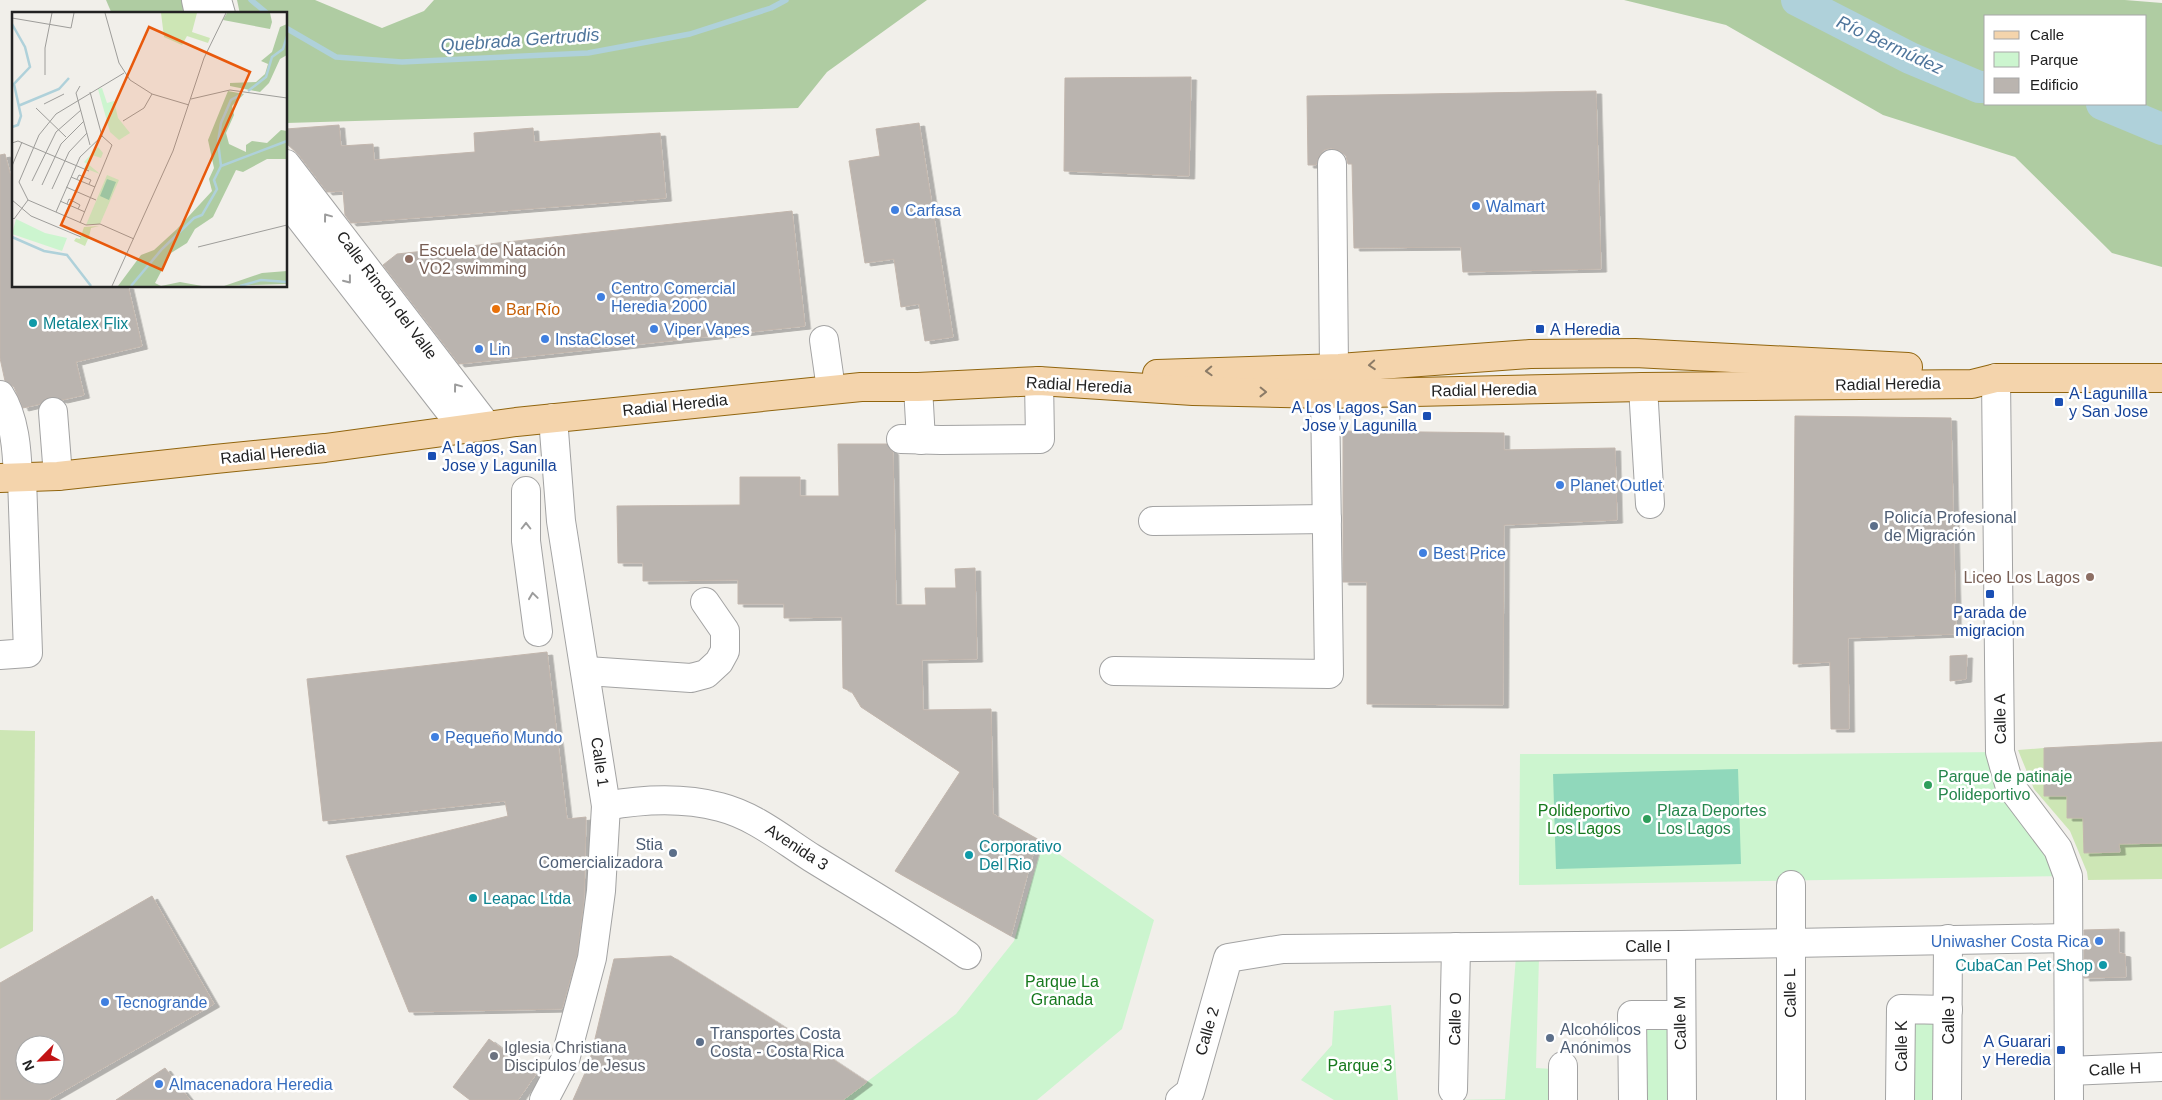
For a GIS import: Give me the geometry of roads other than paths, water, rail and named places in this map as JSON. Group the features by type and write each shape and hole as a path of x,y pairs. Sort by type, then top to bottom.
{"main road":[{"path":"1635,353 1642,361 1667,371 1842,374 1950,384"},
{"path":"1325,394 1401,379 1472,372 1611,371 1628,366 1635,353"},
{"path":"1040,381 1200,372 1334,368 1530,354 1635,353 1972,371 1996,378"},
{"name":"Radial Heredia","path":"13,478 58,476 325,448 552,418 860,387 1040,381 1193,391 1325,394 1643,387 1972,384 1996,378 2162,378"}],"street":[{"path":"1332,164 1334,368"},
{"name":"Calle Rincón del Valle","path":"288,167 475,427"},
{"name":"Calle Rincón del Valle","path":"288,202 475,427"},
{"path":"824,340 831,389"},
{"name":"Calle A","path":"1996,378 2000,752 2010,784 2058,849 2068,876 2069,1100"},
{"path":"918,386 911,439 1040,439 1040,381"},
{"path":"1643,387 1650,504"},
{"path":"1114,671 1329,674 1325,394"},
{"path":"0,396 5,402 16,444 13,478 28,654 0,655"},
{"path":"52,412 58,476"},
{"name":"Calle 1","path":"544,1100 565,1060 592,958 601,891 606,806 561,521 552,418"},
{"path":"526,491 526,541 538,632"},
{"path":"1154,521 1327,518"},
{"path":"529,560 567,556"},
{"path":"586,671 691,678 706,674 719,662 725,651 725,631 705,602"},
{"name":"Avenida 3","path":"606,806 635,801 692,800 722,807 759,822 811,857 922,924 967,956"},
{"name":"Calle L","path":"1791,886 1791,1100"},
{"name":"Calle I","path":"1228,958 1283,949 1680,946 1790,942 2068,938"},
{"name":"Calle J","path":"1947,1100 1948,939"},
{"name":"Calle M","path":"1680,946 1682,1100"},
{"name":"Calle O","path":"1454,1090 1456,947"},
{"name":"Calle 2","path":"1192,1097 1228,958"},
{"name":"Calle K","path":"1900,1100 1901,1009 1948,1010"},
{"path":"1633,1100 1632,1015 1680,1015"},
{"path":"1563,1066 1563,1100"},
{"name":"Calle H","path":"2069,1071 2162,1067"}],"waterway":[{"name":"Quebrada Gertrudis","path":"251,0 266,12"},
{"name":"Quebrada Gertrudis","path":"288,29 336,57 402,62 588,53 690,34 771,8 786,0"},
{"name":"Río Bermúdez","path":"1797,0 1910,58 1979,87 1984,87"},
{"name":"Río Bermúdez","path":"2104,105 2162,129"}],"place":[{"name":"Walmart","path":"1476,206"},
{"name":"Carfasa","path":"895,210"},
{"name":"Escuela de Natación VO2 swimming","path":"409,259"},
{"name":"Centro Comercial Heredia 2000","path":"601,297"},
{"name":"Bar Río","path":"496,309"},
{"name":"Metalex Flix","path":"33,323"},
{"name":"Viper Vapes","path":"654,329"},
{"name":"A Heredia","path":"1540,329"},
{"name":"InstaCloset","path":"545,339"},
{"name":"Lin","path":"479,349"},
{"name":"A Lagunilla y San Jose","path":"2059,402"},
{"name":"A Los Lagos, San Jose y Lagunilla","path":"1427,416"},
{"name":"A Lagos, San Jose y Lagunilla","path":"432,456"},
{"name":"Planet Outlet","path":"1560,485"},
{"name":"Policía Profesional de Migración","path":"1874,526"},
{"name":"Best Price","path":"1423,553"},
{"name":"Liceo Los Lagos","path":"2090,577"},
{"name":"Parada de migracion","path":"1990,594"},
{"name":"Pequeño Mundo","path":"435,737"},
{"name":"Parque de patinaje Polideportivo","path":"1928,785"},
{"name":"Plaza Deportes Los Lagos","path":"1647,819"},
{"name":"Stia Comercializadora","path":"673,853"},
{"name":"Corporativo Del Rio","path":"969,855"},
{"name":"Leapac Ltda","path":"473,898"},
{"name":"Uniwasher Costa Rica","path":"2099,941"},
{"name":"CubaCan Pet Shop","path":"2103,965"},
{"name":"Tecnogrande","path":"105,1002"},
{"name":"Alcohólicos Anónimos","path":"1550,1038"},
{"name":"Transportes Costa Costa - Costa Rica","path":"700,1042"},
{"name":"A Guarari y Heredia","path":"2061,1050"},
{"name":"Iglesia Christiana Discipulos de Jesus","path":"494,1056"},
{"name":"Almacenadora Heredia","path":"159,1084"}],"park label":[{"name":"Polideportivo Los Lagos","path":"1584,819"},
{"name":"Parque La Granada","path":"1062,990"},
{"name":"Parque 3","path":"1360,1065"}]}
